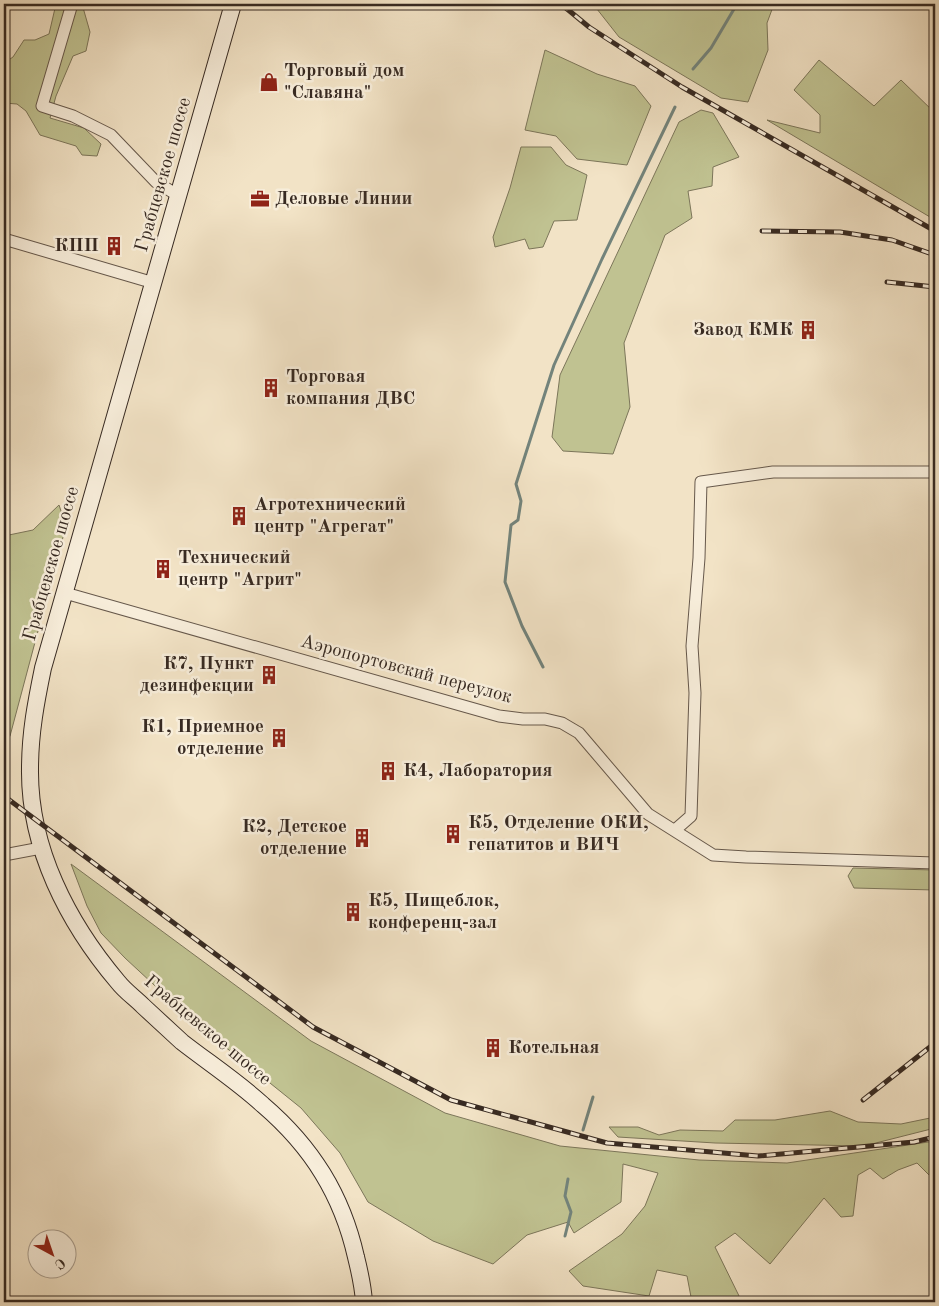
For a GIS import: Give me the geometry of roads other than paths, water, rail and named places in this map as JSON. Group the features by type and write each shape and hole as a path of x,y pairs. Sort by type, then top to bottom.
{"main road":[{"name":"Грабцевское шоссе","path":"233,4 43,668 32,724 30,771 36,832 40,848 55,884 72,918 119,983 182,1041 262,1104 290,1130 314,1159 337,1198 351,1236 363,1286 364,1302"}],"street":[{"path":"72,4 42,106 72,116 111,135 156,182 178,196"},
{"path":"4,239 154,284"},
{"path":"674,830 691,816 695,694 692,646 699,558 701,482 772,472 935,472"},
{"name":"Аэропортовский переулок","path":"65,593 499,716 545,719 562,723 579,733 648,814 713,855 935,863"},
{"path":"4,855 40,848"}],"waterway":[{"path":"693,69 711,48 737,4"},
{"path":"543,667 522,626 505,582 511,525 518,520 521,501 516,484 554,365 602,259 675,107"},
{"path":"583,1130 593,1097"},
{"path":"565,1236 571,1212 565,1196 568,1179"}],"railway":[{"path":"561,4 589,27 682,87 935,231"},
{"path":"762,231 840,232 892,240 935,255"},
{"path":"887,282 935,287"},
{"path":"4,796 313,1027 451,1100 607,1143 758,1156 914,1142 935,1137"},
{"path":"863,1100 935,1043"}],"place":[{"name":"Торговый дом \"Славяна\"","path":"269,82"},
{"name":"Деловые Линии","path":"260,199"},
{"name":"КПП","path":"114,246"},
{"name":"Завод КМК","path":"808,330"},
{"name":"Торговая компания ДВС","path":"271,388"},
{"name":"Агротехнический центр \"Агрегат\"","path":"239,516"},
{"name":"Технический центр \"Агрит\"","path":"163,569"},
{"name":"К7, Пункт дезинфекции","path":"269,675"},
{"name":"К1, Приемное отделение","path":"279,738"},
{"name":"К4, Лаборатория","path":"388,771"},
{"name":"К5, Отделение ОКИ, гепатитов и ВИЧ","path":"453,834"},
{"name":"К2, Детское отделение","path":"362,838"},
{"name":"К5, Пищеблок, конференц-зал","path":"353,912"},
{"name":"Котельная","path":"493,1048"}]}
